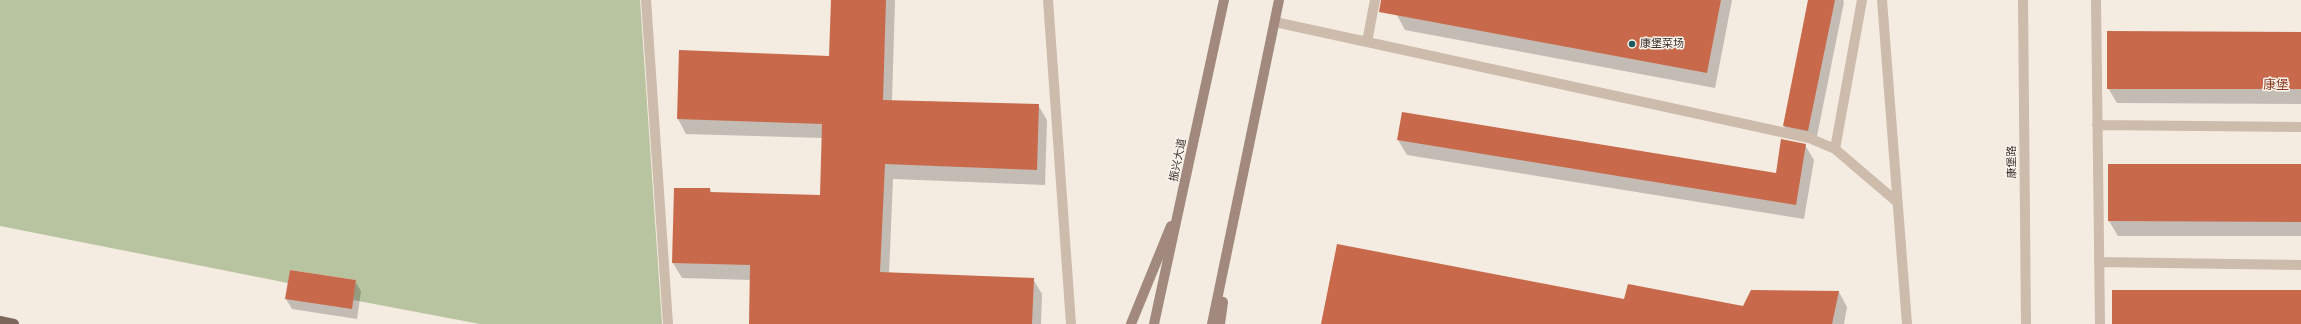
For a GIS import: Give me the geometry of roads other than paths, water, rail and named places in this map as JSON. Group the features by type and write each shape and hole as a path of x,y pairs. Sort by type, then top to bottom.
{"main road":[{"name":"振兴大道","path":"1154,324 1224,0"},
{"path":"1212,324 1279,0"},
{"path":"1131,324 1182,198"},
{"path":"1220,324 1234,222"},
{"path":"0,321 14,324"}],"street":[{"path":"646,0 668,324"},
{"path":"1048,0 1071,324"},
{"path":"1367,42 1375,0"},
{"path":"1835,149 1862,0"},
{"path":"1882,0 1907,324"},
{"name":"康堡路","path":"2023,0 2026,324"},
{"path":"2096,0 2100,324"},
{"path":"1274,22 1809,138 1835,149 1897,202"},
{"path":"2098,125 2301,127"},
{"path":"2099,262 2301,265"}],"place":[{"name":"康堡菜场","path":"1632,44"}],"district":[{"name":"康堡","path":"2276,85"}]}
